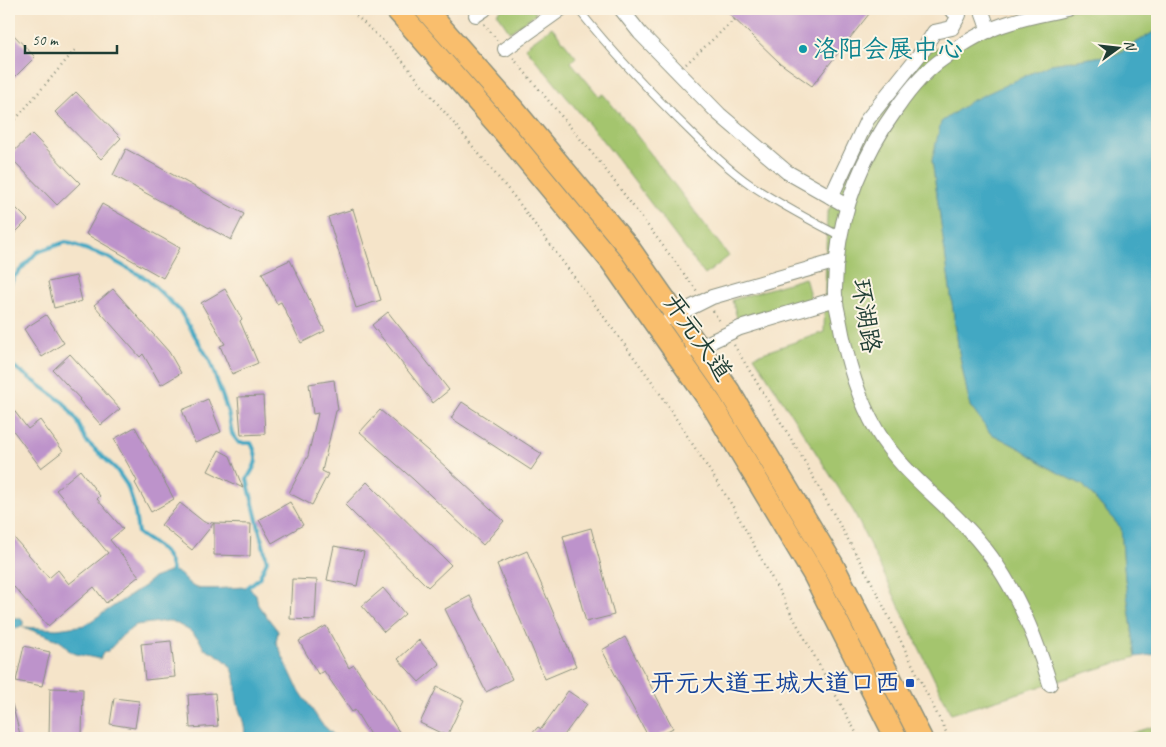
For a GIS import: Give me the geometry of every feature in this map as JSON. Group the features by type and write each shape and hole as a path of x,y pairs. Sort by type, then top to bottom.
{"main road":[{"name":"开元大道","path":"396,9 498,125 611,261 711,403 814,575 896,738"},
{"name":"开元大道","path":"425,9 515,111 629,248 729,391 833,565 921,738"}],"street":[{"path":"505,49 561,9"},
{"path":"621,9 640,33 719,114 787,172 847,206"},
{"path":"831,197 867,120 924,49 934,32 952,28 959,15 950,9"},
{"path":"981,9 989,31"},
{"name":"环湖路","path":"1050,684 1041,654 1023,609 1000,570 980,542 963,523 899,462 877,431 857,390 843,341 834,290 840,236 855,180 870,148 912,87 943,58 972,39 1012,22 1067,9"},
{"path":"656,325 712,297 837,261"},
{"path":"679,357 740,328 836,299"}],"lane":[{"path":"578,9 609,47 657,100 749,184 792,211 840,236"}],"path":[{"path":"349,9 396,53 510,191 653,382 732,505 859,738"},
{"path":"678,72 735,19"},
{"path":"9,126 75,50"}],"green space":[{"path":"502,9 533,9 536,14 510,32 497,13"},
{"path":"1060,9 1157,9 1157,30 1117,54 1051,64 932,160 959,352 970,406 990,433 1021,449 1051,469 1083,485 1121,528 1125,579 1136,657 951,714 854,512 754,356 824,332 827,214 871,122 928,52 987,30"},
{"path":"552,27 576,57 571,62 599,96 603,94 631,128 729,256 705,275 612,152 525,47"},
{"path":"805,278 811,299 738,321 732,300"},
{"path":"1155,726 1157,728 1157,738 1118,738"}],"water":[{"path":"1157,30 1157,654 1136,657 1125,579 1121,528 1083,485 1051,469 1021,449 990,433 970,406 959,352 932,160 941,122 971,101 1051,64 1117,54"},
{"path":"172,571 178,573 194,587 211,589 248,587 256,594 258,605 278,631 276,642 297,687 321,723 337,738 244,738 245,733 236,697 236,680 231,667 219,656 204,649 199,639 190,631 172,621 136,625 123,635 108,651 103,653 100,659 76,654 69,651 58,640 23,627 57,629 85,625 153,578"},
{"path":"9,618 20,618 23,621 23,625 9,632"}],"building":[{"name":"洛阳会展中心","path":"724,9 873,9 812,86 780,63"},
{"path":"9,30 35,57 14,78 9,73"},
{"path":"76,92 121,138 101,159 55,112"},
{"path":"32,134 80,183 57,205 9,156"},
{"path":"126,149 244,214 231,240 113,175"},
{"path":"9,201 28,220 9,239"},
{"path":"102,204 180,248 163,278 86,234"},
{"path":"353,209 381,300 356,308 328,217"},
{"path":"290,260 325,331 301,343 281,302 277,304 262,273"},
{"path":"76,276 82,301 54,308 48,282"},
{"path":"113,289 169,352 181,373 161,385 143,354 140,357 94,305"},
{"path":"225,289 242,319 240,321 258,363 232,374 220,346 225,344 201,303"},
{"path":"388,312 449,390 433,403 372,325"},
{"path":"46,315 64,343 42,357 24,329"},
{"path":"70,354 120,409 101,425 53,370"},
{"path":"334,380 338,410 336,411 322,471 328,474 312,505 289,493 308,456 318,413 313,414 309,384"},
{"path":"263,396 265,434 241,435 238,397"},
{"path":"208,399 221,432 195,443 182,410"},
{"path":"462,402 542,454 531,470 451,418"},
{"path":"9,404 28,429 40,420 63,451 41,468 9,425"},
{"path":"380,410 435,457 504,521 483,545 360,432"},
{"path":"135,427 174,499 151,512 135,483 137,481 114,439"},
{"path":"219,450 230,456 243,488 208,471"},
{"path":"80,470 100,496 97,499 123,529 110,540 139,576 106,603 94,587 48,626 14,587 9,592 9,532 49,578 58,570 69,584 108,553 56,490"},
{"path":"367,482 451,565 428,587 345,505"},
{"path":"290,502 303,525 272,543 259,520"},
{"path":"180,503 204,522 214,523 192,550 161,525"},
{"path":"214,523 251,524 250,556 214,555"},
{"path":"591,528 614,615 586,622 563,536"},
{"path":"334,546 364,552 357,586 327,580"},
{"path":"527,551 576,666 545,679 497,564"},
{"path":"292,579 317,580 315,620 290,619"},
{"path":"383,588 405,614 384,632 362,606"},
{"path":"470,596 512,679 486,692 445,609"},
{"path":"326,626 349,668 354,665 403,738 372,738 355,710 352,712 324,671 318,674 299,641"},
{"path":"625,637 673,728 654,738 649,738 602,650"},
{"path":"419,640 440,664 419,682 398,659"},
{"path":"171,641 175,677 145,680 141,644"},
{"path":"24,646 50,652 42,686 16,681"},
{"path":"437,687 464,700 447,736 420,723"},
{"path":"50,688 83,689 82,738 49,738"},
{"path":"568,691 587,704 562,738 528,738 538,727 541,729"},
{"path":"215,693 218,726 190,728 188,695"},
{"path":"114,698 139,701 135,728 110,724"},
{"path":"9,704 12,704 21,738 9,738"}],"waterway":[{"path":"9,287 14,277 37,252 66,242 107,257 147,279 180,311 210,361 228,412 232,434 239,443 251,443 256,458 255,466 247,479 267,561 259,578 248,587"},
{"path":"9,363 64,403 78,422 86,441 116,469 127,485 134,506 138,533 164,552 172,571"}],"place":[{"name":"洛阳会展中心","path":"803,49"},
{"name":"开元大道王城大道口西","path":"910,683"}]}
